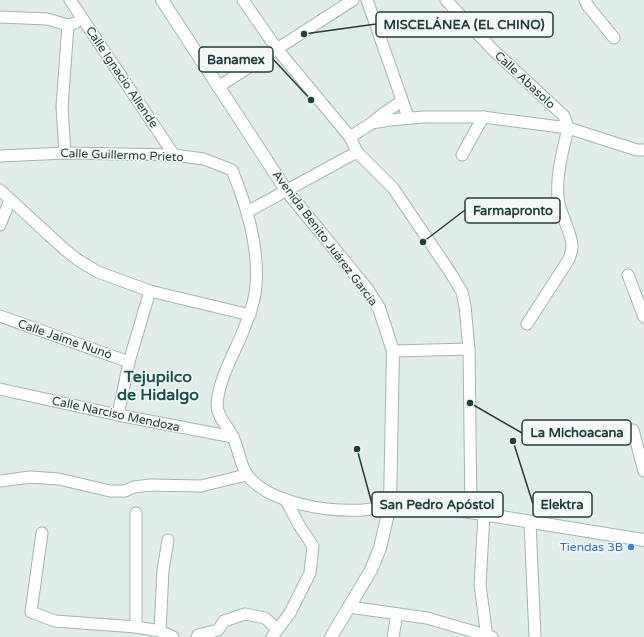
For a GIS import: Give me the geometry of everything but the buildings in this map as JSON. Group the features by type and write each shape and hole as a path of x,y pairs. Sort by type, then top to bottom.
{"main road":[{"name":"Avenida Benito Juárez García","path":"162,0 286,190 367,289 379,308 393,351 390,505 380,548 371,570 331,637"},
{"path":"390,505 414,503 644,540"}],"street":[{"name":"Calle Ignacio Allende","path":"70,0 174,155"},
{"path":"243,0 277,49 350,138 357,152 393,188 462,292 466,306 469,349 472,512"},
{"path":"218,87 353,0"},
{"path":"367,0 408,117"},
{"name":"Calle Abasolo","path":"446,0 492,49 564,116 568,128"},
{"path":"585,0 588,6 614,38"},
{"path":"0,17 47,20 68,25 83,20"},
{"path":"65,153 62,107 68,25"},
{"path":"350,138 372,124 384,112 402,102"},
{"path":"372,124 408,117 483,118 568,128 637,150 644,150"},
{"path":"462,155 483,118"},
{"path":"527,324 569,259 572,250 571,240 560,212 557,179 568,128"},
{"path":"247,212 357,152"},
{"name":"Calle Guillermo Prieto","path":"0,156 65,153 174,155 204,159 232,170 241,191 247,212 256,255 256,286 250,315 219,390 217,406 220,416 233,437 246,475"},
{"path":"0,190 63,248 78,260 98,272 150,291 250,315"},
{"path":"0,225 10,200"},
{"path":"628,275 644,317"},
{"path":"118,415 129,362 150,291"},
{"name":"Calle Jaime Nunó","path":"0,316 129,362"},
{"path":"393,351 469,349"},
{"name":"Calle Narciso Mendoza","path":"0,389 118,415 233,437"},
{"path":"633,430 644,471"},
{"path":"0,480 30,477 59,479 110,492 125,491 134,487 150,485 201,486 246,475 257,486 273,495 286,500 312,506 363,510 390,505"},
{"path":"197,637 198,635 218,630 224,621 244,614 265,618 274,633 290,613 310,573 313,546 299,525 286,500"},
{"path":"136,513 136,627"},
{"path":"349,608 427,618 489,636 480,585 484,514"},
{"path":"530,522 536,637"},
{"path":"42,533 31,612 55,621 136,627 160,631 173,637"},
{"path":"160,631 163,570 168,540"},
{"path":"393,637 397,614"}],"place":[{"name":"MISCELÁNEA (EL CHINO)","path":"304,34"},
{"name":"Banamex","path":"311,100"},
{"name":"Farmapronto","path":"423,242"},
{"name":"La Michoacana","path":"470,403"},
{"name":"Elektra","path":"513,441"},
{"name":"San Pedro Apóstol","path":"357,449"},
{"name":"Tiendas 3B","path":"631,547"}],"district":[{"name":"Tejupilco de Hidalgo","path":"158,386"}]}
